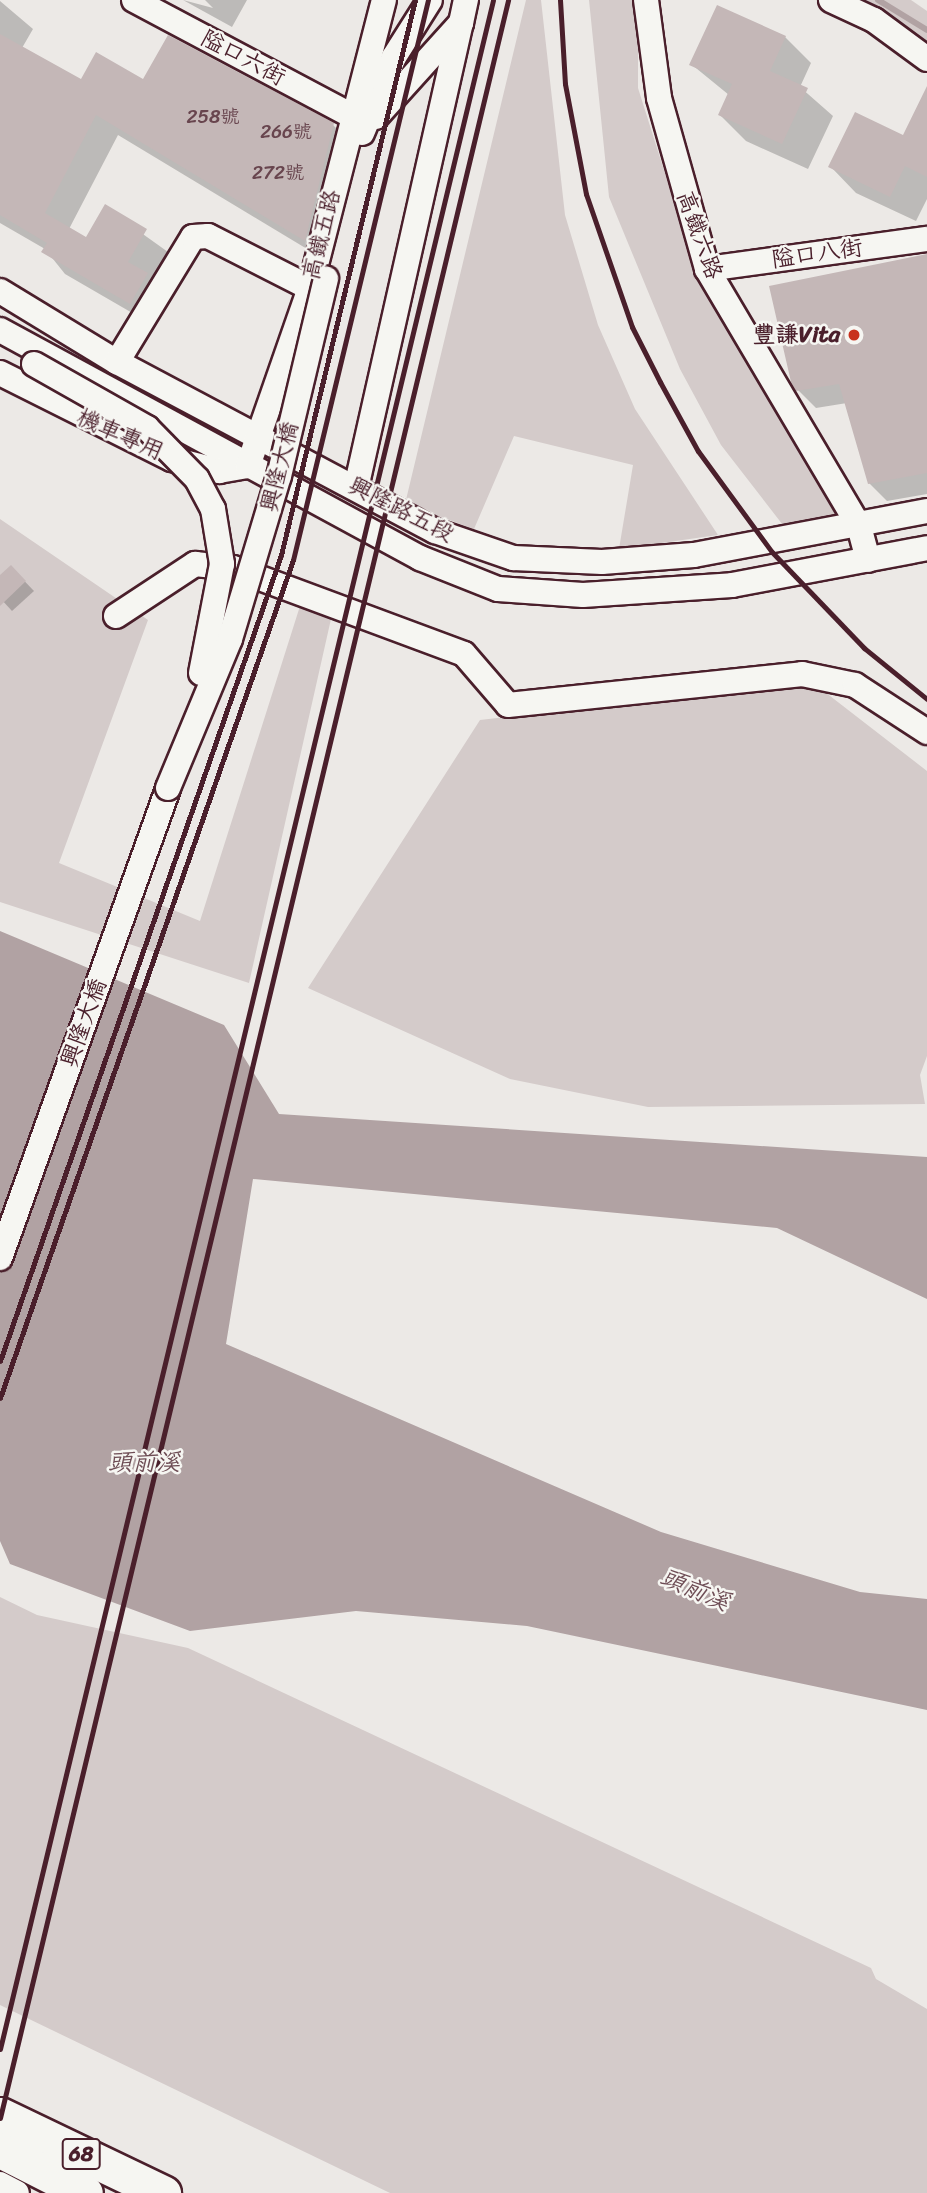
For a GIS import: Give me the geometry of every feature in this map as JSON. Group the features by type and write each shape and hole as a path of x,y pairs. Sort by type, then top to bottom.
{"highway":[{"name":"68","path":"0,2115 163,2193"},
{"name":"68","path":"0,2150 85,2193"}],"street":[{"name":"隘口六街","path":"134,0 356,127"},
{"path":"356,127 384,0"},
{"path":"356,127 394,57 430,0"},
{"name":"高鐵六路","path":"646,0 659,98 707,269 859,526 868,560"},
{"path":"831,0 874,20 927,58"},
{"path":"356,127 464,11"},
{"path":"356,488 464,11"},
{"name":"興隆大橋","path":"0,1258 167,788 230,639 279,476 318,283 356,127"},
{"path":"117,362 193,237 208,236 318,283"},
{"name":"隘口八街","path":"707,269 927,239"},
{"name":"高鐵五路","path":"248,466 318,283"},
{"name":"興隆路五段","path":"0,291 117,362 260,435 435,531 513,558 602,562 694,555 927,512"},
{"name":"興隆路五段","path":"0,330 420,558 498,589 650,592 868,560 927,548"},
{"name":"興隆大橋","path":"0,345 147,428 197,479 213,509 222,564 220,599 167,788"},
{"name":"機車專用","path":"0,373 172,459 219,471 248,466"},
{"path":"116,616 195,564 233,568 464,654 508,705 802,674 855,685 927,732"},
{"path":"0,2184 17,2193"}],"shaded area":[{"path":"526,0 541,0 565,215 598,325 635,409 718,535 619,549 633,465 514,436 474,529 405,504"},
{"path":"589,0 638,0 638,88 699,281 839,513 786,529 721,445 680,369 609,197"},
{"path":"854,0 911,0 927,11 927,44"},
{"path":"0,519 148,620 59,863 200,921 300,606 331,619 249,983 0,902"},
{"path":"812,682 927,771 927,1056 920,1075 925,1104 648,1107 510,1079 308,988 480,720"},
{"path":"0,1597 37,1615 188,1648 871,1968 876,1979 927,2009 927,2193 390,2193 0,2005"}],"water":[{"name":"頭前溪","path":"0,931 224,1025 279,1114 927,1157 927,1299 777,1228 253,1179 226,1344 661,1532 860,1592 927,1599 927,1710 527,1626 356,1611 190,1631 10,1564 0,1541"}],"building":[{"path":"717,5 786,36 770,71 808,88 782,144 718,115 732,84 689,65"},
{"path":"0,34 81,79 96,52 143,79 168,35 334,123 305,241 96,115 45,213 86,237 105,204 147,229 128,262 148,273 130,304 41,252 47,243 0,215"},
{"path":"927,86 927,177 905,166 890,197 828,167 855,112 903,135"},
{"name":"豐謙Vita","path":"927,254 927,473 868,484 839,384 796,391 791,382 769,286"},
{"path":"11,565 26,581 0,606 0,575"}],"waterway":[{"path":"878,0 927,30"}],"railway":[{"path":"0,1361 281,555 415,0"},
{"path":"0,1398 293,560 428,0"},
{"path":"0,2049 493,0"},
{"path":"0,2118 508,0"},
{"path":"560,0 565,84 586,194 632,327 660,382 698,451 772,552 864,648 927,699"}],"place":[{"name":"豐謙Vita","path":"854,335"}]}
